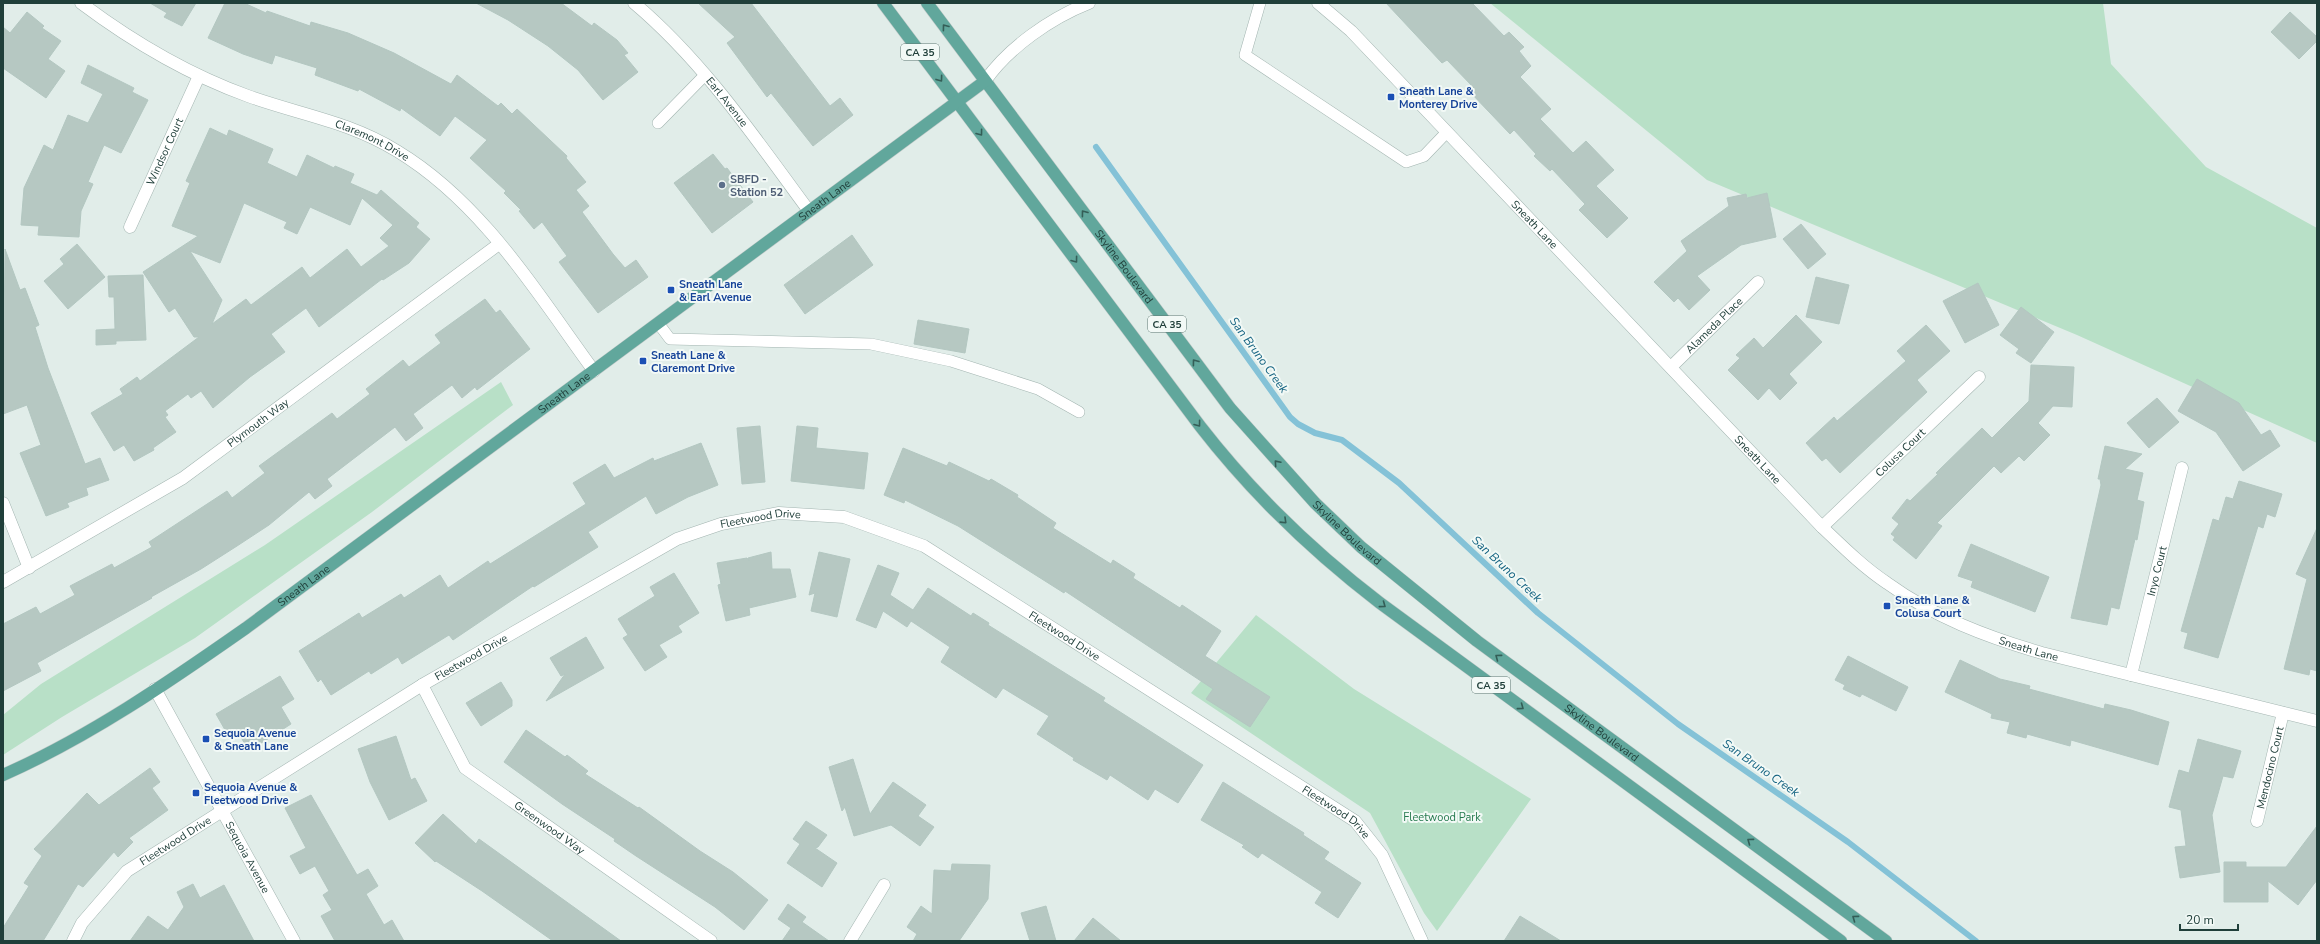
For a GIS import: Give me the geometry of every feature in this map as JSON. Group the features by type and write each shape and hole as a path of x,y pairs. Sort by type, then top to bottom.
{"main road":[{"name":"CA 35","path":"883,3 1200,426 1235,470 1283,521 1314,550 1363,590 1841,941"},
{"name":"Skyline Boulevard","path":"927,3 1230,408 1284,471 1336,523 1410,588 1477,641 1886,941"},
{"name":"Sneath Lane","path":"3,782 26,765 156,689 265,615 985,81"},
{"name":"Sneath Lane","path":"3,775 26,765"}],"street":[{"name":"Claremont Drive","path":"81,3 149,50 199,76 250,97 341,124 380,141 411,160 441,182 467,205 500,244 594,370"},
{"name":"Earl Avenue","path":"634,3 676,41 706,75 809,211"},
{"name":"Sneath Lane","path":"985,81 996,65 1039,31 1074,9 1089,3"},
{"name":"Sneath Lane","path":"1318,3 1351,31 1822,527 1853,556 1887,584 1922,606 1964,627 2042,654 2317,721"},
{"name":"Windsor Court","path":"130,227 199,76"},
{"name":"Plymouth Way","path":"3,582 183,478 500,244"},
{"name":"Alameda Place","path":"1670,367 1758,282"},
{"name":"Colusa Court","path":"1822,527 1978,377"},
{"name":"Inyo Court","path":"2131,675 2182,468"},
{"path":"3,503 29,568"},
{"name":"Fleetwood Drive","path":"72,941 82,923 127,870 422,685 677,539 721,524 779,513 844,517 924,546 1354,821 1382,855 1422,941"},
{"name":"Greenwood Way","path":"422,685 465,768 711,941"},
{"name":"Sequoia Avenue","path":"156,689 294,941"},
{"name":"Mendocino Court","path":"2257,821 2283,713"},
{"path":"850,941 884,884"}],"lane":[{"path":"1260,3 1245,55 1406,162 1424,156 1447,132"},
{"path":"658,123 706,75"},
{"path":"658,323 670,339 872,344 951,361 1038,389 1079,412"}],"green space":[{"path":"1490,3 2103,3 2111,64 2206,167 2317,228 2317,443 2077,335 1707,180"},
{"path":"501,382 513,405 372,512 195,638 62,717 3,755 3,715 41,684 265,545"},
{"name":"Fleetwood Park","path":"1256,615 1354,689 1531,799 1437,931 1424,913 1370,813 1191,693"}],"building":[{"path":"150,3 196,3 182,26 164,17 167,13"},
{"path":"225,3 244,3 266,13 267,11 310,26 311,22 348,33 394,53 451,84 457,75 498,106 501,103 512,114 517,109 567,156 566,158 586,182 576,190 589,206 582,212 613,254 625,268 636,260 648,277 598,313 559,262 567,256 542,222 534,229 519,211 521,210 504,193 506,191 470,158 487,140 455,116 440,136 401,108 400,111 359,89 358,91 315,75 317,68 275,55 272,64 243,54 208,38"},
{"path":"476,3 561,3 592,26 594,23 617,40 628,53 624,55 638,72 603,100 578,70 548,46 508,20"},
{"path":"698,3 751,3 830,106 840,98 853,115 813,146 771,93 767,97 727,43 735,37"},
{"path":"1386,3 1472,3 1504,36 1509,32 1524,47 1519,51 1531,66 1520,77 1551,109 1540,119 1573,153 1586,141 1614,170 1596,186 1628,218 1607,238 1579,210 1585,204 1552,169 1550,171 1534,156 1536,154 1514,130 1510,134 1470,92 1474,88 1447,60 1442,63"},
{"path":"27,12 44,26 42,28 61,41 48,59 65,71 46,98 3,68 3,27 10,33"},
{"path":"2290,12 2317,37 2317,41 2299,59 2271,32"},
{"path":"88,65 134,88 132,92 148,100 121,153 104,145 88,182 93,184 81,211 79,237 38,235 39,226 21,225 24,188 44,145 53,150 68,115 88,123 103,94 81,83"},
{"path":"210,128 227,136 229,130 273,149 267,163 297,177 307,155 334,168 335,166 354,174 350,183 377,195 381,190 419,223 416,227 430,239 409,263 383,280 382,279 319,327 306,308 271,334 285,352 250,377 213,408 201,391 191,398 188,394 165,411 168,415 165,417 176,432 153,448 154,450 134,461 124,445 114,451 91,413 123,394 120,389 137,377 140,381 199,337 194,337 175,308 169,312 143,272 198,236 172,226 190,183 186,181","holes":["362,198 393,225 380,238 389,246 361,267 347,249 310,278 302,267 251,305 246,299 212,324 222,300 190,251 220,263 244,203 287,222 284,228 297,234 310,207 350,225"]},
{"path":"713,154 725,169 727,168 753,202 712,233 674,183"},
{"path":"1767,193 1776,237 1741,245 1697,276 1710,290 1689,310 1678,298 1674,302 1654,282 1687,251 1681,241 1729,206 1727,198 1746,194 1747,198"},
{"path":"1801,224 1826,254 1808,269 1783,239"},
{"path":"852,235 873,265 805,314 784,285"},
{"path":"77,244 105,277 68,309 44,281 64,264 60,259"},
{"path":"5,249 20,290 25,288 39,325 35,327 48,368 85,464 100,458 109,480 86,488 88,495 67,503 69,507 46,516 20,453 41,445 27,405 3,414"},
{"path":"143,275 146,340 116,341 116,344 96,345 96,330 115,329 114,297 109,297 108,276"},
{"path":"1816,277 1849,285 1839,324 1806,317"},
{"path":"1978,283 1999,325 1965,343 1943,301"},
{"path":"485,299 496,313 500,310 530,349 477,390 475,387 462,398 452,385 413,414 423,428 406,441 395,427 327,479 332,486 315,499 309,492 269,525 237,546 201,569 151,597 152,598 37,663 41,671 3,691 3,624 36,607 40,614 75,595 70,586 112,564 114,568 152,547 149,542 227,491 232,498 265,473 259,466 332,413 337,419 370,394 366,389 403,360 409,367 441,343 435,335"},
{"path":"2021,307 2054,332 2031,363 2016,353 2019,349 2000,335"},
{"path":"1796,315 1822,342 1789,374 1797,383 1780,400 1769,388 1758,400 1728,370 1740,358 1736,355 1754,338 1763,348"},
{"path":"918,320 969,329 965,353 914,344"},
{"path":"1926,325 1950,351 1917,380 1927,392 1840,473 1826,458 1822,461 1806,443 1834,417 1837,421 1906,361 1897,351"},
{"path":"2031,365 2074,367 2072,407 2053,406 2038,423 2050,435 2024,461 2019,456 2001,473 1994,466 1937,523 1942,526 1916,559 1893,540 1895,537 1891,534 1899,524 1892,518 1907,499 1910,501 1982,428 1992,438 2029,401"},
{"path":"2197,379 2239,403 2261,435 2270,430 2280,446 2243,471 2216,432 2178,411"},
{"path":"2157,398 2179,422 2149,448 2127,423"},
{"path":"760,426 765,482 742,484 737,428"},
{"path":"797,426 818,428 816,448 868,453 864,489 791,481"},
{"path":"701,443 718,485 688,497 656,514 646,496 588,532 598,547 534,587 533,586 453,640 449,635 402,664 398,657 371,674 369,671 331,695 321,679 318,682 299,651 359,613 362,618 401,594 404,598 440,575 448,588 488,561 490,564 586,504 573,483 605,464 614,478 653,458 654,461"},
{"path":"2105,446 2142,454 2125,469 2143,473 2137,500 2144,502 2137,540 2135,539 2119,609 2111,607 2107,625 2071,618 2101,485 2100,479 2098,479"},
{"path":"903,448 947,466 949,462 989,481 991,479 1018,495 1017,497 1056,523 1053,528 1111,564 1113,560 1135,574 1133,578 1180,608 1182,605 1221,631 1205,656 1270,697 1250,727 1206,699 1213,689 1065,591 1064,593 958,526 905,500 904,503 884,495"},
{"path":"2239,481 2282,494 2275,517 2267,514 2263,528 2258,526 2218,658 2184,648 2188,633 2181,631 2213,519 2219,521 2226,497 2233,499"},
{"path":"2317,528 2317,671 2310,669 2309,675 2284,669 2307,579 2296,574"},
{"path":"1971,544 2049,577 2035,612 1971,587 1973,581 1958,576"},
{"path":"771,552 772,569 790,569 796,597 749,608 750,615 726,621 718,585 721,584 717,563 747,558 749,561 748,558"},
{"path":"819,552 850,559 837,617 811,611 815,593 809,595"},
{"path":"878,565 899,573 890,595 913,610 928,588 971,616 973,613 989,623 988,625 1105,698 1103,701 1203,765 1178,803 1155,789 1148,800 1110,775 1107,780 1073,760 1074,758 1037,734 1049,716 1003,688 996,698 941,662 950,647 911,621 907,627 883,611 876,628 856,620"},
{"path":"674,573 699,613 678,626 682,632 659,645 667,657 645,671 623,638 628,635 618,619 655,596 650,587"},
{"path":"586,637 604,668 546,701 565,674 561,676 550,658"},
{"path":"1848,656 1908,687 1896,711 1862,694 1860,697 1843,689 1845,685 1835,680"},
{"path":"1960,660 2000,679 2030,686 2029,689 2104,709 2105,704 2131,710 2169,722 2158,765 2071,740 2070,746 2027,734 2026,738 2007,733 2010,722 1991,718 1992,714 1945,692"},
{"path":"280,676 294,699 281,707 291,724 249,751 238,732 229,737 216,714"},
{"path":"501,682 512,700 512,706 481,726 466,703"},
{"path":"526,730 565,757 567,755 588,771 585,774 638,808 639,807 700,851 733,872 768,900 744,930 715,907 614,841 615,839 562,804 504,762"},
{"path":"396,736 411,780 415,778 427,801 389,820 370,782 358,749"},
{"path":"2198,739 2241,751 2233,778 2223,776 2212,815 2220,872 2180,878 2175,847 2186,846 2181,810 2169,807 2179,770 2189,773"},
{"path":"853,759 870,814 893,782 926,805 918,816 934,827 920,846 891,825 854,836 845,807 842,811 829,767"},
{"path":"150,768 160,782 152,788 168,810 129,838 133,842 118,857 114,852 83,887 78,884 43,941 3,941 3,928 29,886 24,883 42,856 34,849 87,793 99,805"},
{"path":"1223,782 1304,833 1303,835 1329,852 1324,859 1361,883 1338,918 1315,903 1322,892 1262,853 1258,858 1242,847 1244,845 1201,820"},
{"path":"311,795 357,875 368,869 378,886 366,894 384,925 392,920 404,941 335,941 321,916 332,910 323,895 329,891 315,866 300,874 290,856 306,848 285,808"},
{"path":"443,814 476,844 479,839 621,941 553,941 482,891 436,861 435,862 415,843"},
{"path":"806,821 827,835 818,847 815,848 837,863 822,887 787,863 800,844 793,839"},
{"path":"2317,826 2317,880 2298,905 2268,881 2268,902 2224,902 2224,862 2246,862 2246,867 2286,867"},
{"path":"952,864 990,865 988,899 959,941 913,941 917,934 907,927 921,906 932,914 934,870 951,871"},
{"path":"193,884 200,898 224,885 254,941 130,941 148,916 168,930 184,907 177,892"},
{"path":"788,904 806,917 802,922 829,941 782,941 791,928 778,919"},
{"path":"1046,906 1056,941 1030,941 1021,913"},
{"path":"1520,916 1561,941 1504,941"},
{"path":"1093,918 1121,941 1074,941"}],"waterway":[{"name":"San Bruno Creek","path":"1096,147 1290,417 1298,424 1315,433 1342,440 1399,483 1538,613 1678,724 1848,842 1976,941"}],"place":[{"name":"Sneath Lane & Monterey Drive","path":"1391,97"},
{"name":"SBFD - Station 52","path":"722,185"},
{"name":"Sneath Lane & Earl Avenue","path":"671,290"},
{"name":"Sneath Lane & Claremont Drive","path":"643,361"},
{"name":"Sneath Lane & Colusa Court","path":"1887,606"},
{"name":"Sequoia Avenue & Sneath Lane","path":"206,739"},
{"name":"Sequoia Avenue & Fleetwood Drive","path":"196,793"}]}
